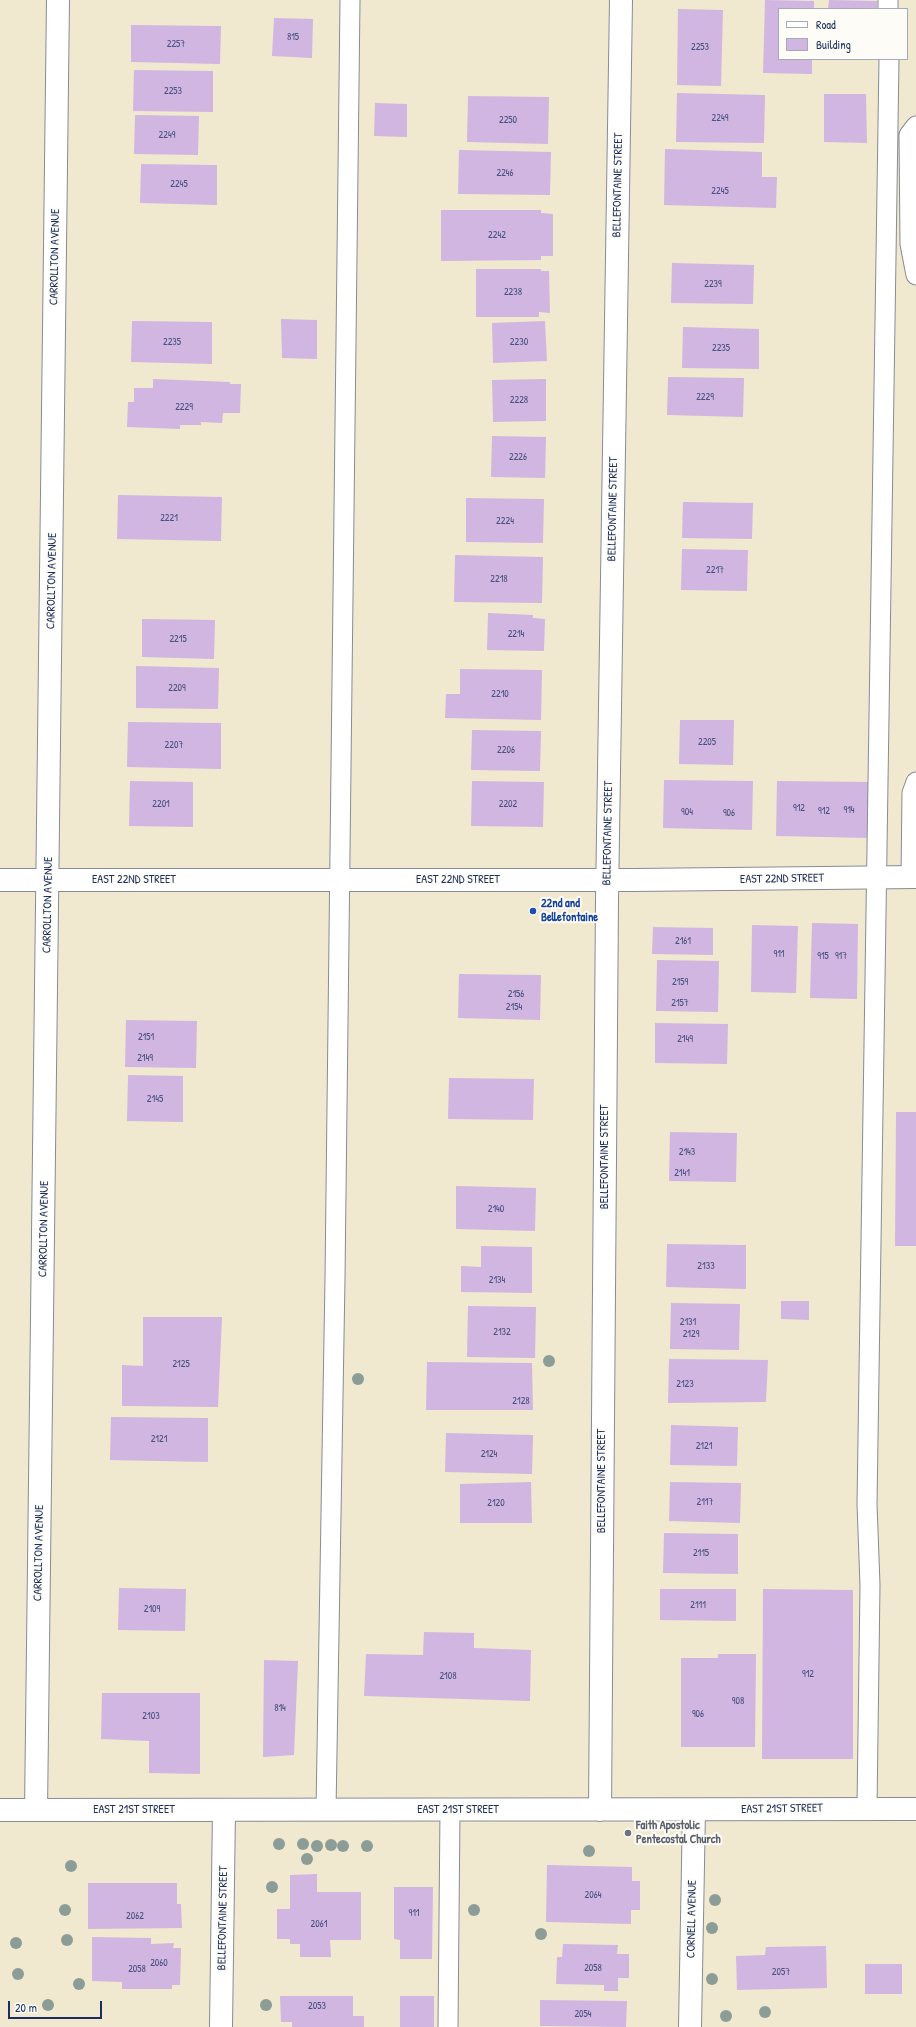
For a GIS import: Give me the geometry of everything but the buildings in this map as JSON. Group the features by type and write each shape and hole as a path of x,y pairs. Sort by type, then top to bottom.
{"street":[{"name":"CARROLLTON AVENUE","path":"36,1810 58,0"},
{"name":"BELLEFONTAINE STREET","path":"600,1810 607,880 621,0"},
{"name":"EAST 22ND STREET","path":"0,880 607,880 914,877"},
{"name":"EAST 21ST STREET","path":"0,1810 916,1809"},
{"name":"BELLEFONTAINE STREET","path":"221,2027 224,1810"},
{"name":"CORNELL AVENUE","path":"690,2027 694,1810"}],"lane":[{"path":"326,1810 335,1294 350,0"},
{"path":"867,1808 870,1585 867,1504 889,60"},
{"path":"916,126 910,135 910,244 916,275"},
{"path":"914,877 912,793 916,782"},
{"path":"448,2027 450,1810"}],"place":[{"name":"22nd and Bellefontaine","path":"533,911"},
{"name":"Faith Apostolic Pentecostal Church","path":"628,1833"}]}
